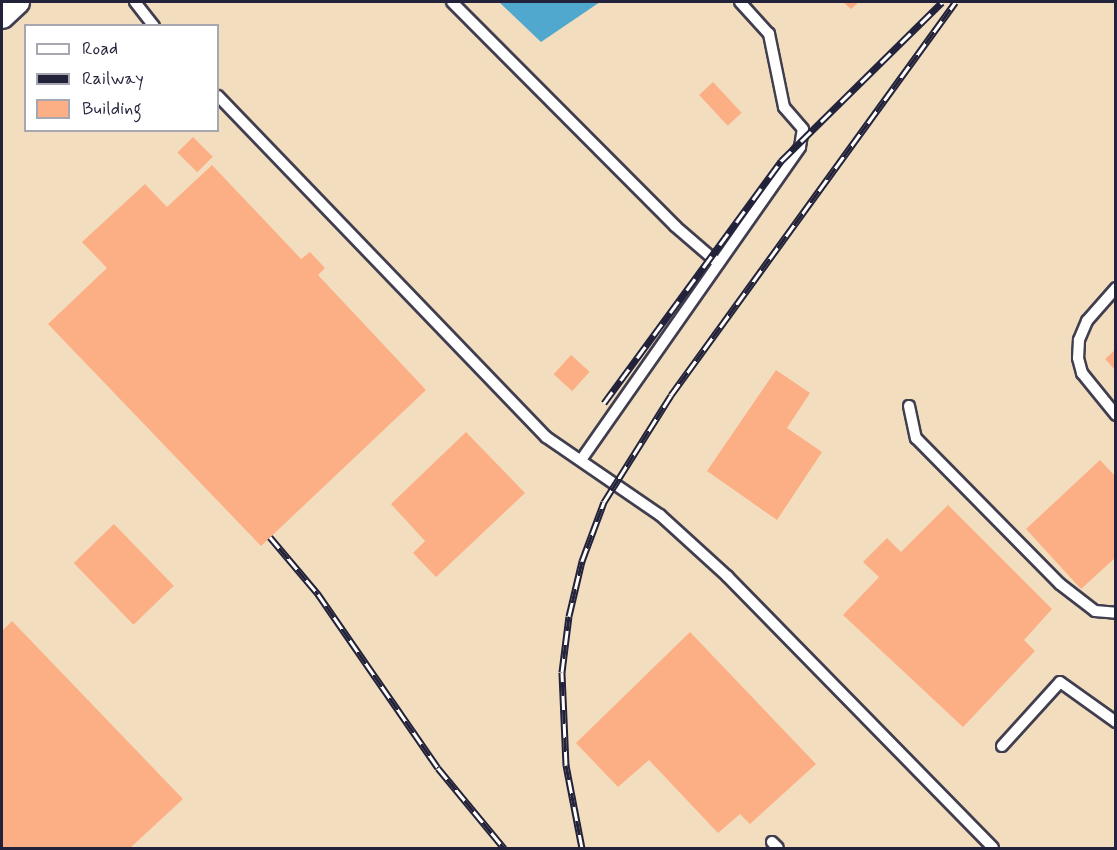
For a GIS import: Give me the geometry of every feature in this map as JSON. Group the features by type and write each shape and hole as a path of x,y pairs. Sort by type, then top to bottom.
{"street":[{"path":"2,17 18,2"}],"lane":[{"path":"135,2 152,24"},
{"path":"452,2 675,226 718,263"},
{"path":"580,460 800,147 803,129 784,107 769,33 740,2"},
{"path":"219,97 546,437 660,514 727,576 993,849"},
{"path":"1116,288 1087,321 1079,340 1078,358 1082,373 1116,415"},
{"path":"909,406 916,438 1060,584 1095,611 1116,614"},
{"path":"1002,746 1060,682 1116,722"}],"water":[{"path":"499,2 600,2 541,42"}],"building":[{"path":"843,2 859,2 851,9"},
{"path":"713,82 742,113 728,126 699,95"},
{"path":"193,137 213,157 197,172 177,153"},
{"path":"212,165 301,259 310,252 325,268 318,275 426,390 261,546 48,324 107,268 82,242 145,184 167,207"},
{"path":"1116,349 1116,371 1105,359"},
{"path":"571,355 590,372 572,391 554,374"},
{"path":"776,370 810,393 787,428 822,452 777,520 707,471"},
{"path":"466,432 525,493 436,577 413,553 425,541 391,504"},
{"path":"1100,460 1116,477 1116,557 1081,589 1026,529"},
{"path":"948,505 1052,609 1024,640 1035,651 963,727 843,615 879,577 863,562 887,538 901,552"},
{"path":"114,524 174,586 133,625 74,563"},
{"path":"12,621 183,799 130,848 2,848 2,631"},
{"path":"690,632 816,764 750,824 740,814 718,833 649,760 618,787 576,743"}],"railway":[{"path":"604,403 781,161 942,2"},
{"path":"582,848 566,765 562,672 569,616 582,561 604,502 671,395 955,2"},
{"path":"270,537 318,594 438,768 504,848"}]}
